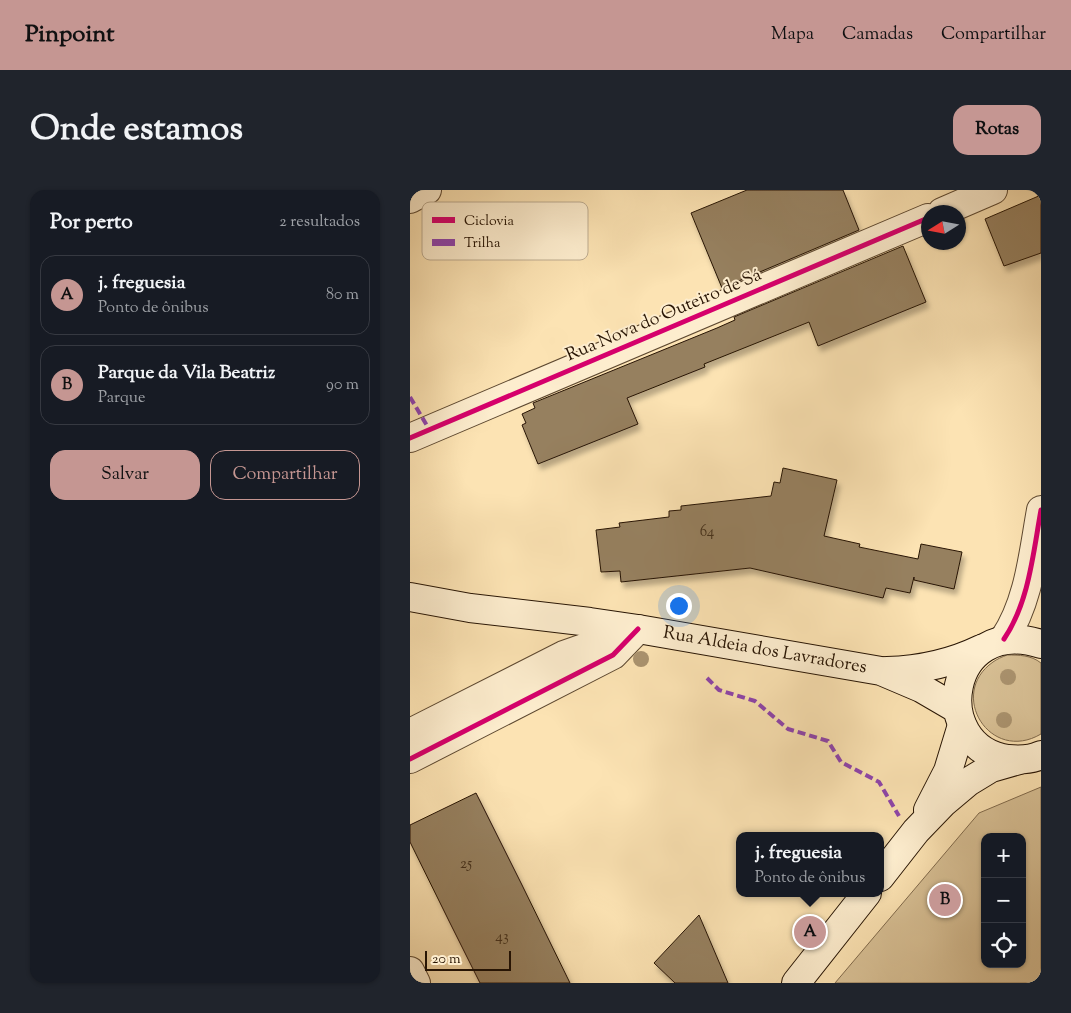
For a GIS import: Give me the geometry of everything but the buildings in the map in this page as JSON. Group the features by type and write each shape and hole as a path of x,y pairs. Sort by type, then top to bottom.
{"street":[{"path":"410,199 427,190"},
{"path":"958,205 993,190"},
{"name":"Rua Nova do Outeiro de Sá","path":"410,438 921,221"},
{"path":"1030,758 999,758 982,749 968,735 960,717 956,698 960,679 970,660 995,643 1016,619 1024,598 1041,510"},
{"name":"Rua Aldeia dos Lavradores","path":"410,597 470,608 638,629 881,671 914,670 948,663 995,643"},
{"path":"410,733 564,655 638,629"},
{"path":"410,759 613,655 638,629"},
{"path":"995,643 1025,639 1041,644"},
{"name":"Rua Aldeia dos Lavradores","path":"881,671 921,688 960,717"},
{"path":"916,831 929,810 948,770 960,717"},
{"path":"884,872 916,831 943,802 968,782 991,768 1030,758"},
{"path":"796,983 864,897"},
{"path":"410,972 416,983"}],"shaded area":[{"path":"1007,655 1029,657 1041,663 1041,734 1022,741 1006,740 991,733 981,721 975,707 974,691 980,676 993,662"},
{"path":"1041,787 1041,983 835,983 979,813"}],"marked path":[{"path":"410,397 429,429"},
{"path":"707,678 719,690 755,701 788,729 828,741 841,762 879,782 899,816"}],"cycle path":[{"path":"410,438 921,221"},
{"path":"1004,639 1025,594 1041,510"},
{"path":"410,759 613,655 638,629"}],"place":[{"name":"Parque da Vila Beatriz","path":"945,900"},
{"name":"j. freguesia","path":"810,932"}]}
